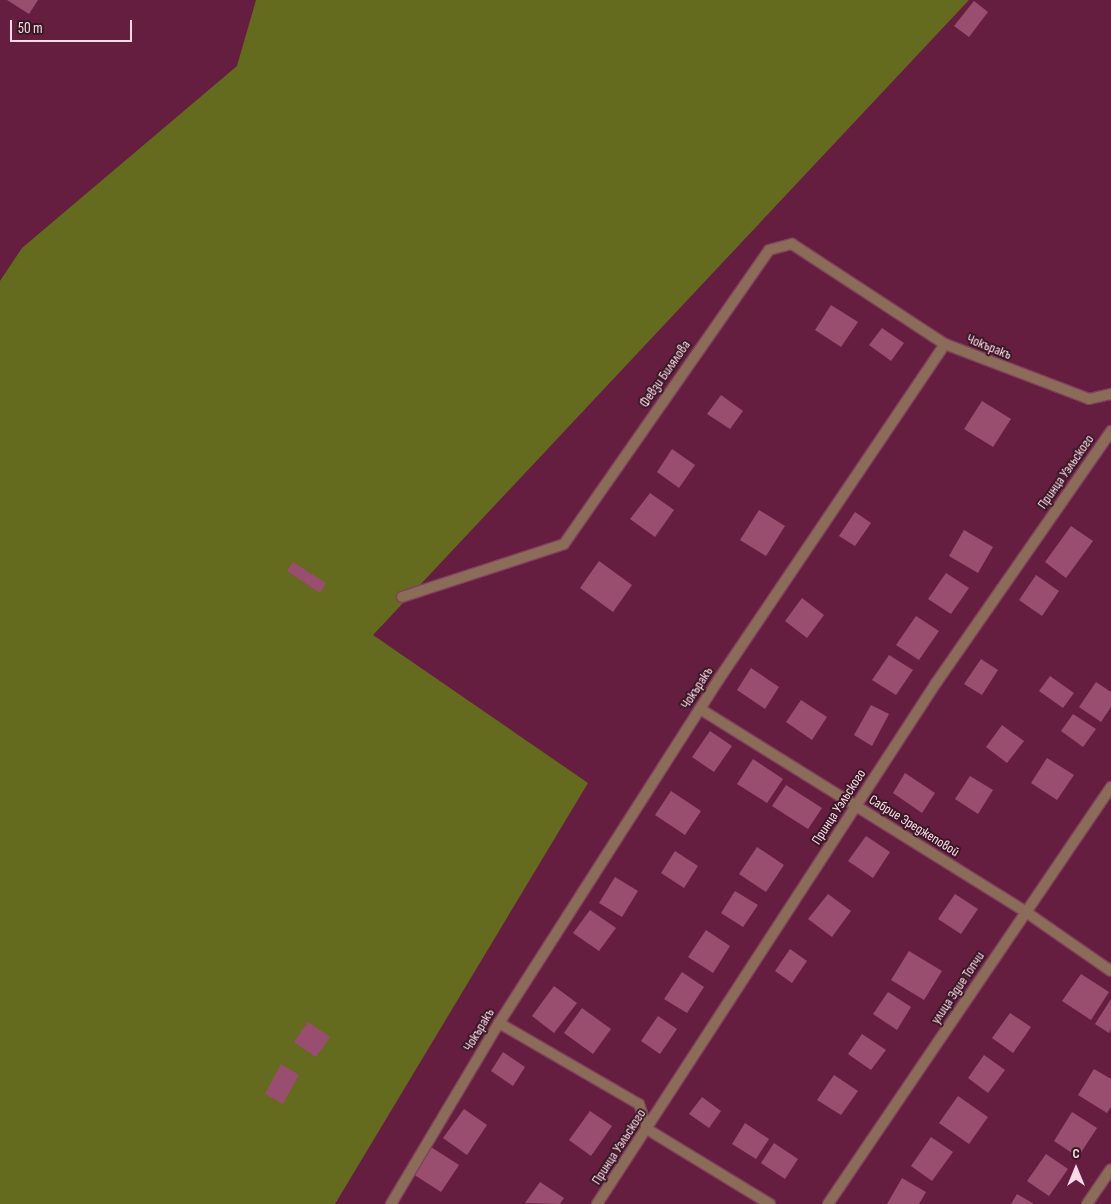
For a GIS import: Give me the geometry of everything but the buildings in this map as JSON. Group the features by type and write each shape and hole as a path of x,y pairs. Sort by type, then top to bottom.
{"street":[{"name":"Февзи Билялова","path":"402,597 564,544 769,250 792,244 945,344"},
{"name":"Чокъракъ","path":"391,1204 499,1023 700,709 945,344 1089,399 1111,394"},
{"name":"Принца Уэльского","path":"598,1204 936,683 1111,431"},
{"name":"Сабрие Эреджеповой","path":"700,709 1026,912 1111,971"},
{"name":"улица Эдие Топчи","path":"828,1204 1111,787"},
{"path":"499,1023 639,1104 647,1129 770,1204"},
{"path":"1086,1204 1111,1169"}],"green space":[{"path":"256,0 969,0 373,635 588,783 335,1204 0,1204 0,281 22,248 237,66"}]}
